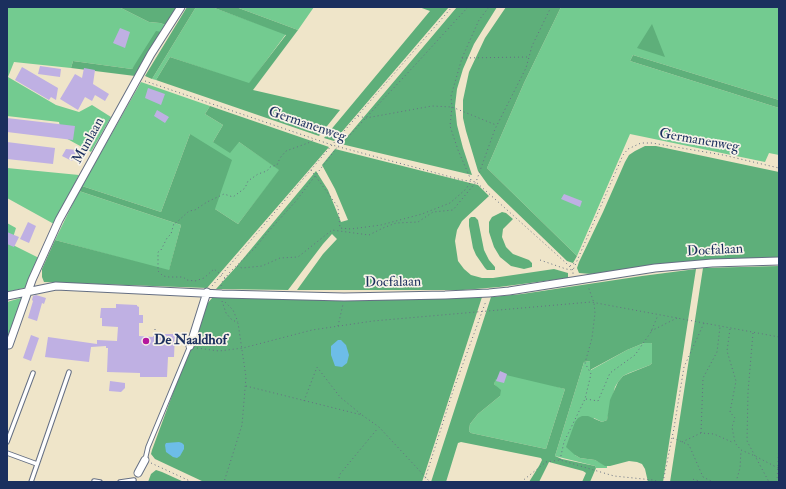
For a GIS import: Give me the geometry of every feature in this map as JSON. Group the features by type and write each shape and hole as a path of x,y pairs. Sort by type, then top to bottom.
{"street":[{"name":"Munlaan","path":"9,345 28,292 59,220 151,54 181,7"},
{"name":"Docfalaan","path":"7,296 56,286 207,292 221,296 344,297 488,293 662,267 712,263 779,261"},
{"path":"190,346 207,292"},
{"path":"138,473 145,460"}],"lane":[{"path":"145,460 148,447 190,346"},
{"path":"31,482 69,372"},
{"path":"7,442 33,373"},
{"path":"7,454 37,464"},
{"path":"120,482 134,481 138,473"},
{"path":"94,482 100,482"}],"path":[{"path":"207,292 452,7"},
{"path":"238,323 231,320 226,313 221,296 222,282 255,248 296,201 338,146 366,118 468,7"},
{"path":"311,170 338,207 340,228 351,229 381,225 422,214 450,202 466,189 472,181 458,150 450,126 452,107 451,96 462,58 479,20 489,7"},
{"path":"237,266 242,268 262,266 280,258 298,258 332,230 369,235 396,223 418,222 433,212 454,210 476,182 497,126 526,68 532,46 551,7"},
{"path":"462,58 530,57"},
{"name":"Germanenweg","path":"138,79 332,145 462,180 476,182"},
{"path":"358,116 366,118 432,106 452,107 497,126"},
{"path":"225,279 214,269 204,278 195,281 187,280 183,277 164,276 158,271 158,252 171,234 174,223 176,223 189,211 195,210 207,202 224,194 233,197 245,188 248,181 258,174 267,171 270,167 277,165 280,158 286,151 315,139"},
{"name":"Germanenweg","path":"573,270 623,155 628,149 641,143 652,143 723,155 779,168"},
{"path":"476,182 570,266 573,270 573,281"},
{"path":"540,260 573,270"},
{"path":"570,266 577,262"},
{"path":"560,460 564,442 586,399 591,374 585,363 592,338 595,313 594,303 586,279"},
{"path":"424,482 453,391 488,293"},
{"path":"221,296 233,310 238,323 243,348 246,377 242,425 224,482"},
{"path":"337,326 344,297"},
{"path":"190,346 219,351 243,348 312,330 373,321 594,303 779,337"},
{"path":"586,399 598,401 610,373 636,355 651,332 658,315"},
{"path":"651,332 677,318"},
{"path":"662,482 672,438 684,367 704,323"},
{"path":"701,433 703,378 717,352 721,326"},
{"path":"155,327 155,334"},
{"path":"730,328 727,351 736,381 730,412 735,418 732,427 735,443"},
{"path":"753,332 748,392 747,441 769,482"},
{"path":"304,400 317,367 340,398 379,427 430,482"},
{"path":"246,386 362,415"},
{"path":"338,482 340,474 379,427"},
{"path":"682,442 701,433 714,434 735,443 741,450 778,468"},
{"path":"672,438 689,445 703,477 712,482"},
{"path":"777,482 779,442"},
{"path":"736,482 740,468 741,450"},
{"path":"145,460 192,482"},
{"path":"521,482 546,462 560,460 614,476 654,480 659,482"},
{"path":"690,482 694,479 701,482"}],"green space":[{"path":"7,7 119,7 149,22 166,25 132,69 73,61 71,68 14,62 8,77 56,105 79,112 92,105 111,117 91,152 62,136 59,122 7,116"},
{"path":"119,7 177,7 166,25 149,22"},
{"path":"187,7 196,7 152,79 145,76"},
{"path":"196,7 212,7 286,34 249,84 170,57 156,80 152,79"},
{"path":"212,7 236,7 298,30 253,90 340,110 319,136 156,80 170,57 249,83 286,35"},
{"path":"236,7 314,7 298,30"},
{"path":"419,7 449,7 334,141 324,138 430,11"},
{"path":"457,7 497,7 474,44 463,69 457,89 455,106 457,125 472,175 341,144"},
{"path":"506,7 561,7 524,83 487,168 577,256 573,263 567,261 488,185 478,171 466,131 463,118 463,100 469,72 485,38"},
{"path":"561,7 779,7 779,100 633,55 630,61 779,108 779,155 769,153 765,162 630,134 577,256 487,168 524,83"},
{"path":"652,24 665,57 637,48"},
{"path":"156,31 162,32 135,76 71,68 73,61 132,69"},
{"path":"633,55 779,100 779,108 630,61"},
{"path":"141,82 210,106 205,114 223,125 213,142 239,142 280,170 238,224 215,209 190,134 161,212 82,186"},
{"path":"210,106 329,147 207,288 44,282 42,277 42,269 55,240 169,270 181,225 79,191 82,186 161,212 190,134 232,160 215,209 238,224 279,170 239,142 230,153 213,142 223,125 205,114"},
{"path":"645,146 656,146 779,172 779,257 689,261 591,274 579,273 577,268 579,262 625,162 629,155"},
{"path":"335,149 478,185 489,196 462,221 457,230 455,241 458,261 471,275 482,278 493,278 554,269 568,273 568,278 463,290 297,290 323,254 337,239 332,234 288,290 216,289 316,171 328,190 341,222 348,220 335,189 322,165"},
{"path":"7,168 79,175 54,224 7,198"},
{"path":"79,191 181,225 169,271 55,240"},
{"path":"502,212 506,213 513,219 503,229 502,237 506,247 513,254 529,260 532,263 532,267 524,269 511,266 500,257 494,247 489,232 489,222 492,217"},
{"path":"471,217 475,217 478,220 484,250 489,260 495,267 495,270 487,270 476,255 473,248 469,226 469,219"},
{"path":"7,223 16,228 11,244 39,258 28,287 7,292"},
{"path":"779,266 779,482 670,482 703,268"},
{"path":"696,269 663,482 648,482 645,469 642,464 637,462 629,461 605,466 595,460 580,458 566,447 575,422 578,418 588,416 602,422 607,420 610,400 618,382 623,376 652,363 652,344 644,343 627,350 590,370 590,361 584,362 555,456 562,459 595,466 596,468 590,482 582,482 586,473 583,471 549,462 539,482 529,482 542,460 541,458 461,442 458,443 446,482 431,482 491,297 522,294","holes":["506,375 565,389 546,449 471,433 469,431 470,424 478,414 500,396 501,390 494,384 496,379 504,381"]},
{"path":"24,297 7,347 7,302"},
{"path":"213,297 399,299 482,297 422,482 204,482 155,459 151,454 152,450 205,306"},
{"path":"644,343 652,344 652,363 623,376 615,387 607,420 602,422 594,418 575,455 580,458 595,460 607,466 607,468 596,468 595,466 555,456 584,362 590,361 591,370 627,350"},
{"path":"498,369 565,389 546,449 471,433 469,431 470,424 478,414 500,396 494,384"},
{"path":"156,470 184,482 148,482 151,474"}],"water":[{"path":"338,340 341,340 346,345 349,355 347,363 342,367 335,366 331,355 331,346"},
{"path":"179,442 184,445 184,449 180,456 177,458 173,457 166,452 166,443"}],"building":[{"path":"120,28 130,32 125,48 113,43"},
{"path":"40,66 61,69 60,77 38,74"},
{"path":"22,67 58,88 56,100 51,97 49,100 15,80"},
{"path":"84,68 95,70 93,84 109,94 105,101 95,95 92,101 85,97 78,110 60,99 75,74 82,78"},
{"path":"148,88 165,94 161,105 145,98"},
{"path":"157,110 169,117 165,123 154,116"},
{"path":"7,118 75,126 73,140 7,132"},
{"path":"7,142 55,148 53,164 7,159"},
{"path":"66,149 77,150 72,161 62,156"},
{"path":"564,194 582,201 580,207 561,199"},
{"path":"28,222 36,226 29,243 20,239"},
{"path":"7,232 19,237 14,247 7,244"},
{"path":"36,295 46,298 44,304 42,303 37,321 28,318 33,296"},
{"name":"De Naaldhof","path":"116,304 137,305 139,307 139,315 143,315 143,323 139,323 139,336 153,337 153,334 175,334 174,357 168,357 167,377 140,377 140,373 107,372 108,348 106,348 106,346 91,347 89,362 45,357 48,337 97,344 97,340 117,341 118,327 102,326 102,318 100,318 101,308 116,308"},
{"path":"31,335 39,338 31,361 23,358"},
{"path":"500,371 507,374 504,383 496,381"},
{"path":"110,381 125,383 125,388 121,392 109,391"}],"place":[{"name":"De Naaldhof","path":"146,341"}]}
